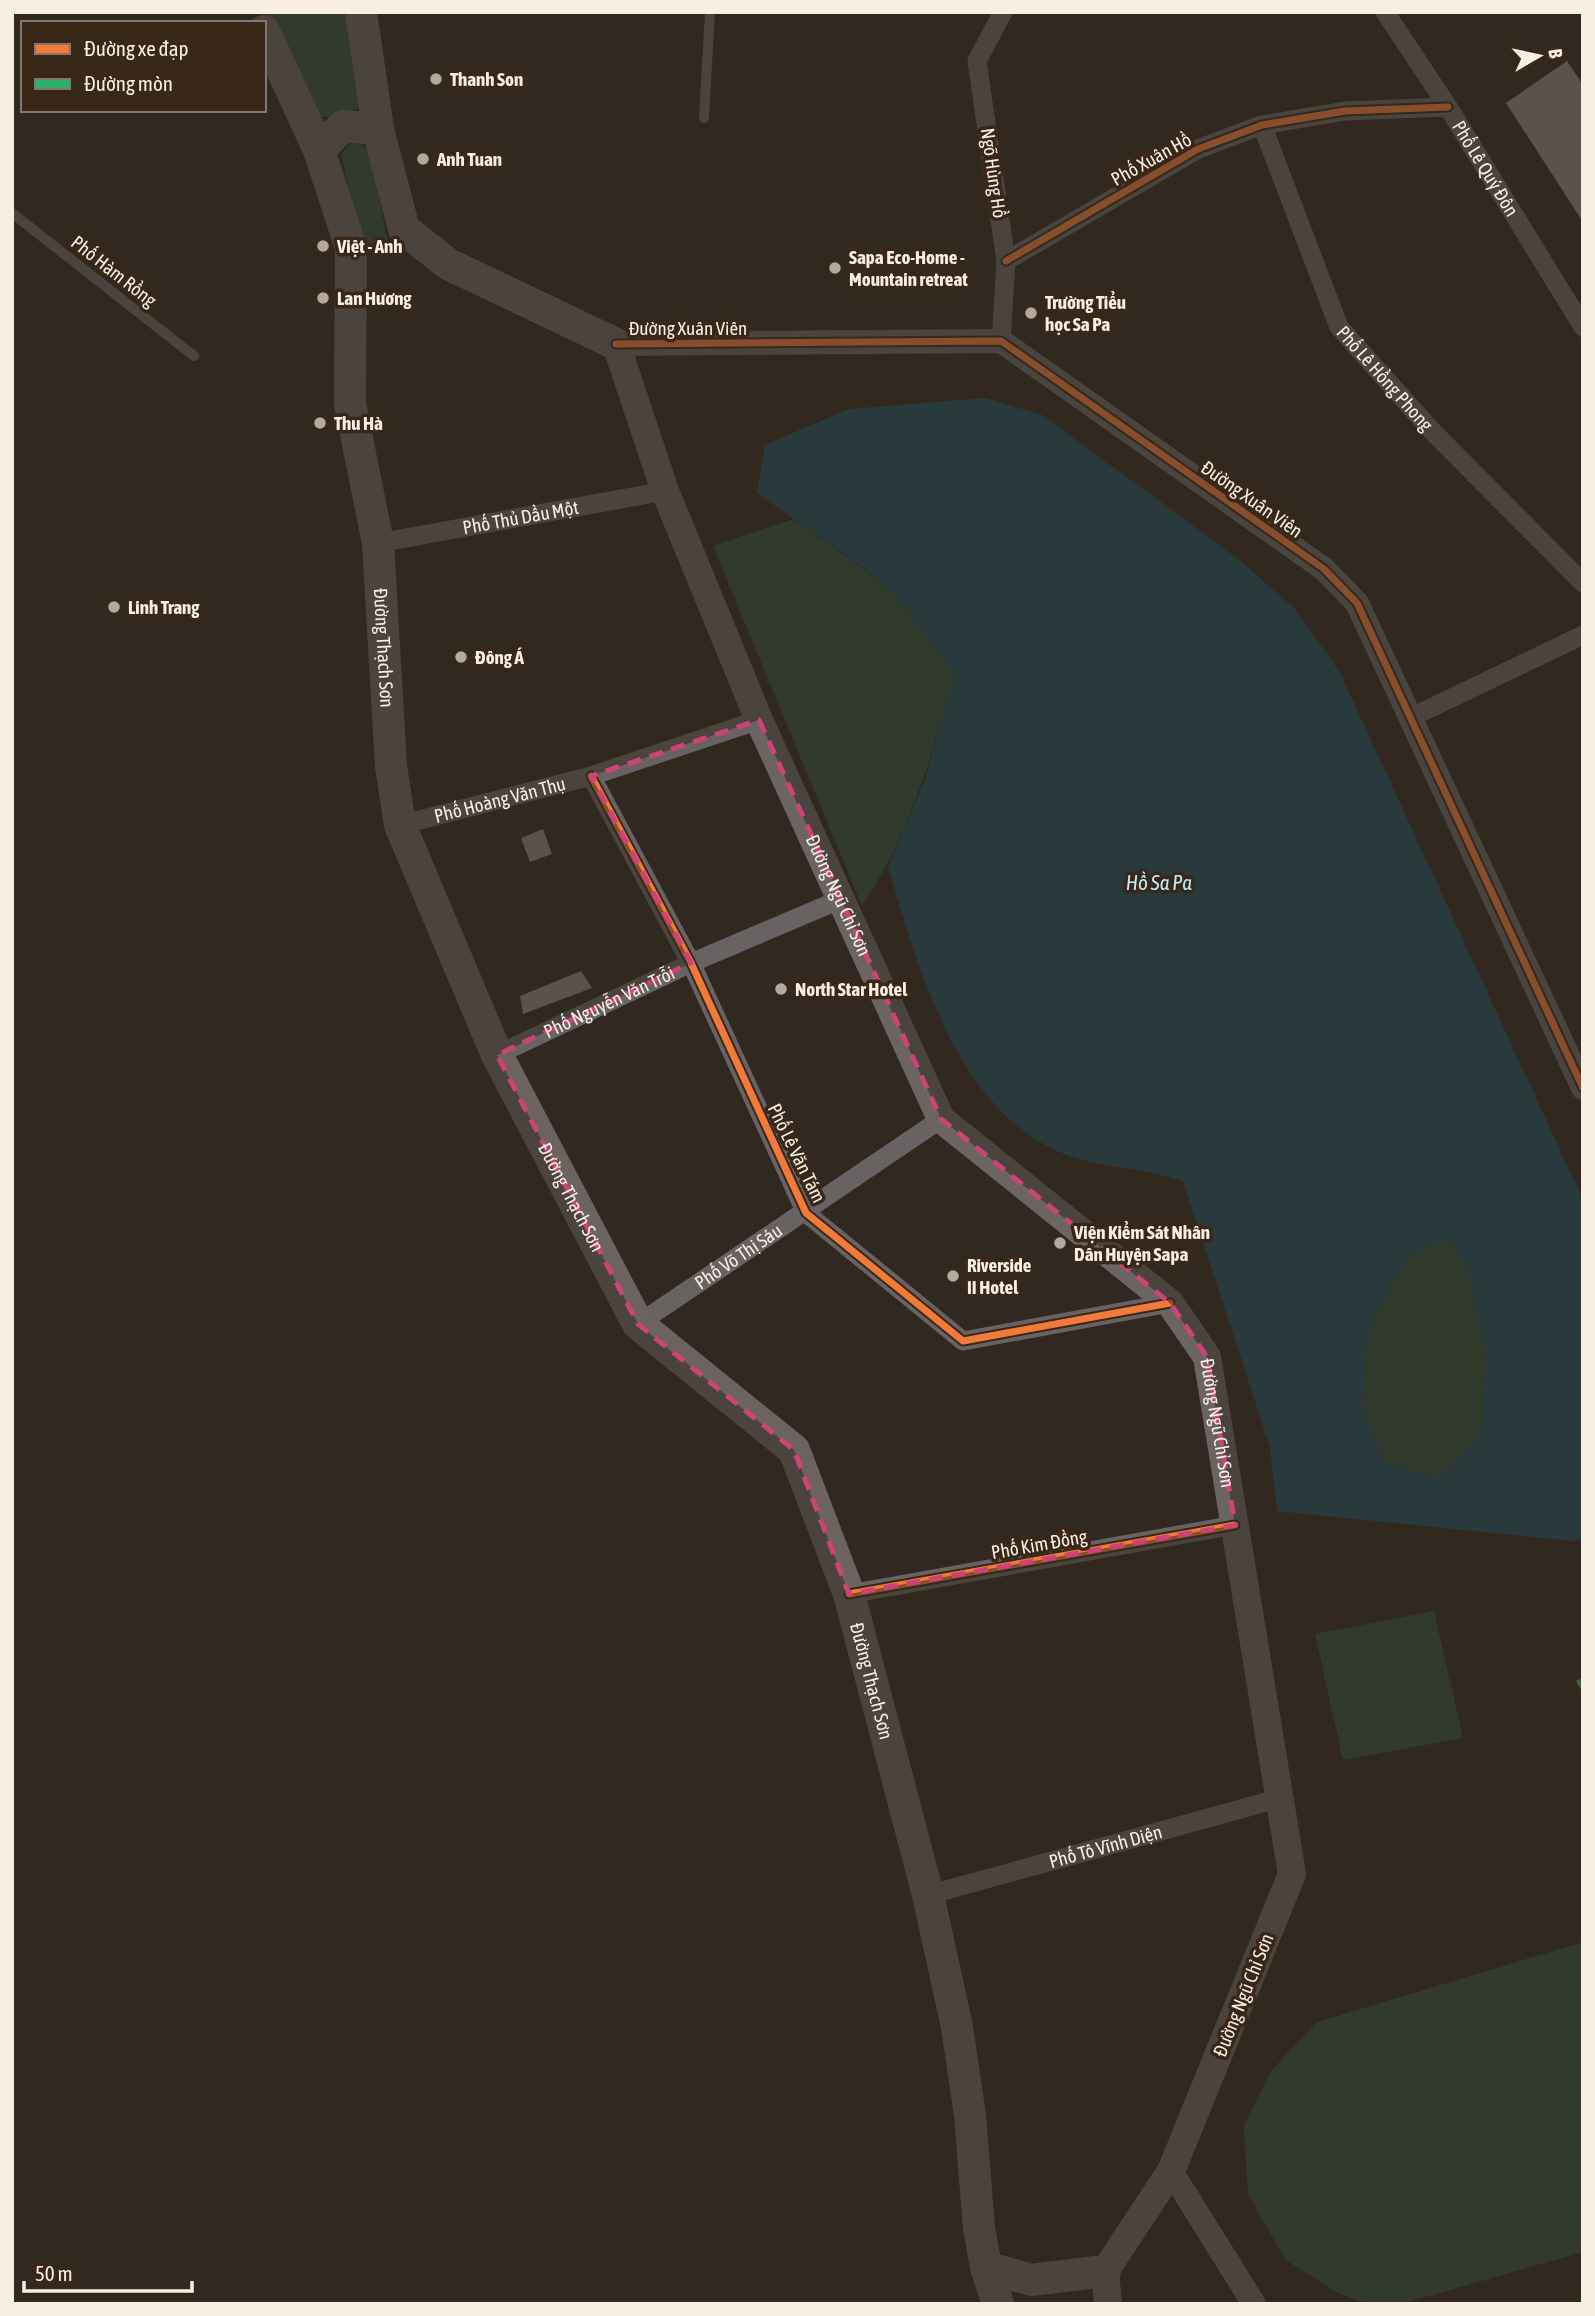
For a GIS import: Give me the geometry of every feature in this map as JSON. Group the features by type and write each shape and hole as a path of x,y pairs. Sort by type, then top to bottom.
{"main road":[{"name":"Đường Xuân Viên","path":"360,12 378,129 404,229 448,264 616,344"},
{"name":"Đường Thạch Sơn","path":"266,35 319,150 351,248 349,404 377,543 391,766 400,825 496,1055 638,1324 794,1450 849,1594 928,1895 957,2027 986,2267 998,2304"},
{"path":"319,150 343,125 378,129"},
{"name":"Đường Ngũ Chỉ Sơn","path":"616,344 664,491 759,720 839,900 941,1118 1170,1303 1207,1357 1292,1874 1171,2171 1105,2271"},
{"path":"986,2267 1031,2280 1105,2271 1108,2304"}],"street":[{"name":"Ngõ Hùng Hồ","path":"1001,341 1006,261 977,61 1003,12"},
{"name":"Phố Lê Quý Đôn","path":"1385,12 1448,107 1583,327"},
{"name":"Phố Xuân Hồ","path":"1006,261 1198,149 1262,125 1345,111 1448,107"},
{"name":"Phố Lê Hồng Phong","path":"1262,125 1339,327 1434,433 1583,583"},
{"name":"Đường Xuân Viên","path":"616,344 1001,341 1324,569 1357,603 1583,1088"},
{"name":"Phố Thủ Dầu Một","path":"377,543 664,491"},
{"path":"1412,717 1583,635"},
{"name":"Phố Hoàng Văn Thụ","path":"400,825 591,776 759,720"},
{"name":"Phố Lê Văn Tám","path":"591,776 691,963 806,1213 963,1341 1170,1303"},
{"name":"Phố Nguyễn Văn Trỗi","path":"496,1055 691,963 839,900"},
{"name":"Phố Võ Thị Sáu","path":"638,1324 806,1213 941,1118"},
{"name":"Phố Kim Đồng","path":"849,1594 1236,1525"},
{"name":"Phố Tô Vĩnh Diện","path":"928,1895 1281,1798"},
{"path":"1171,2171 1254,2304"}],"lane":[{"path":"704,118 710,12"},
{"name":"Phố Hàm Rồng","path":"12,213 194,356"}],"highlighted area":[{"path":"759,720 941,1119 1170,1303 1207,1357 1235,1525 849,1594 794,1450 638,1324 497,1055 691,963 591,776"}],"green space":[{"path":"265,12 350,12 360,88 358,108 331,117 315,114"},
{"path":"355,139 371,153 388,244 362,248 341,154"},
{"path":"793,519 868,572 899,600 955,673 918,793 894,851 862,906 713,546"},
{"path":"1447,1238 1467,1265 1486,1347 1482,1434 1441,1480 1383,1461 1362,1410 1364,1353 1374,1318 1408,1256"},
{"path":"1434,1611 1463,1738 1343,1760 1315,1634"},
{"path":"1583,1942 1583,2252 1401,2304 1367,2304 1336,2292 1286,2260 1248,2195 1244,2126 1272,2070 1317,2022"}],"water":[{"name":"Hồ Sa Pa","path":"986,398 1042,415 1237,558 1294,608 1339,671 1583,1200 1583,1539 1573,1541 1277,1511 1270,1447 1183,1181 1073,1157 1033,1138 1000,1110 972,1075 949,1036 930,994 888,867 925,780 955,673 899,600 869,572 757,493 765,445 849,409","holes":["1447,1239 1467,1265 1486,1347 1482,1433 1441,1479 1383,1461 1362,1410 1364,1353 1374,1318 1408,1256"]}],"building":[{"path":"1567,61 1583,85 1583,222 1506,103"},
{"path":"543,829 552,854 530,862 521,838"},
{"path":"581,971 592,988 523,1014 520,996"}],"marked path":[{"path":"1578,1680 1583,1688"}],"cycle path":[{"path":"1006,261 1198,149 1262,125 1345,111 1448,107"},
{"path":"616,344 1001,341 1324,569 1357,603 1583,1088"},
{"path":"591,776 691,963 806,1213 963,1341 1170,1303"},
{"path":"849,1594 1235,1525"}],"place":[{"name":"Thanh Son","path":"436,79"},
{"name":"Anh Tuan","path":"423,159"},
{"name":"Việt - Anh","path":"323,246"},
{"name":"Sapa Eco-Home - Mountain retreat","path":"835,268"},
{"name":"Lan Hương","path":"323,298"},
{"name":"Trường Tiểu học Sa Pa","path":"1031,313"},
{"name":"Thu Hà","path":"320,423"},
{"name":"Linh Trang","path":"114,607"},
{"name":"Đông Á","path":"461,657"},
{"name":"North Star Hotel","path":"781,989"},
{"name":"Viện Kiểm Sát Nhân Dân Huyện Sapa","path":"1060,1243"},
{"name":"Riverside II Hotel","path":"953,1276"}]}
